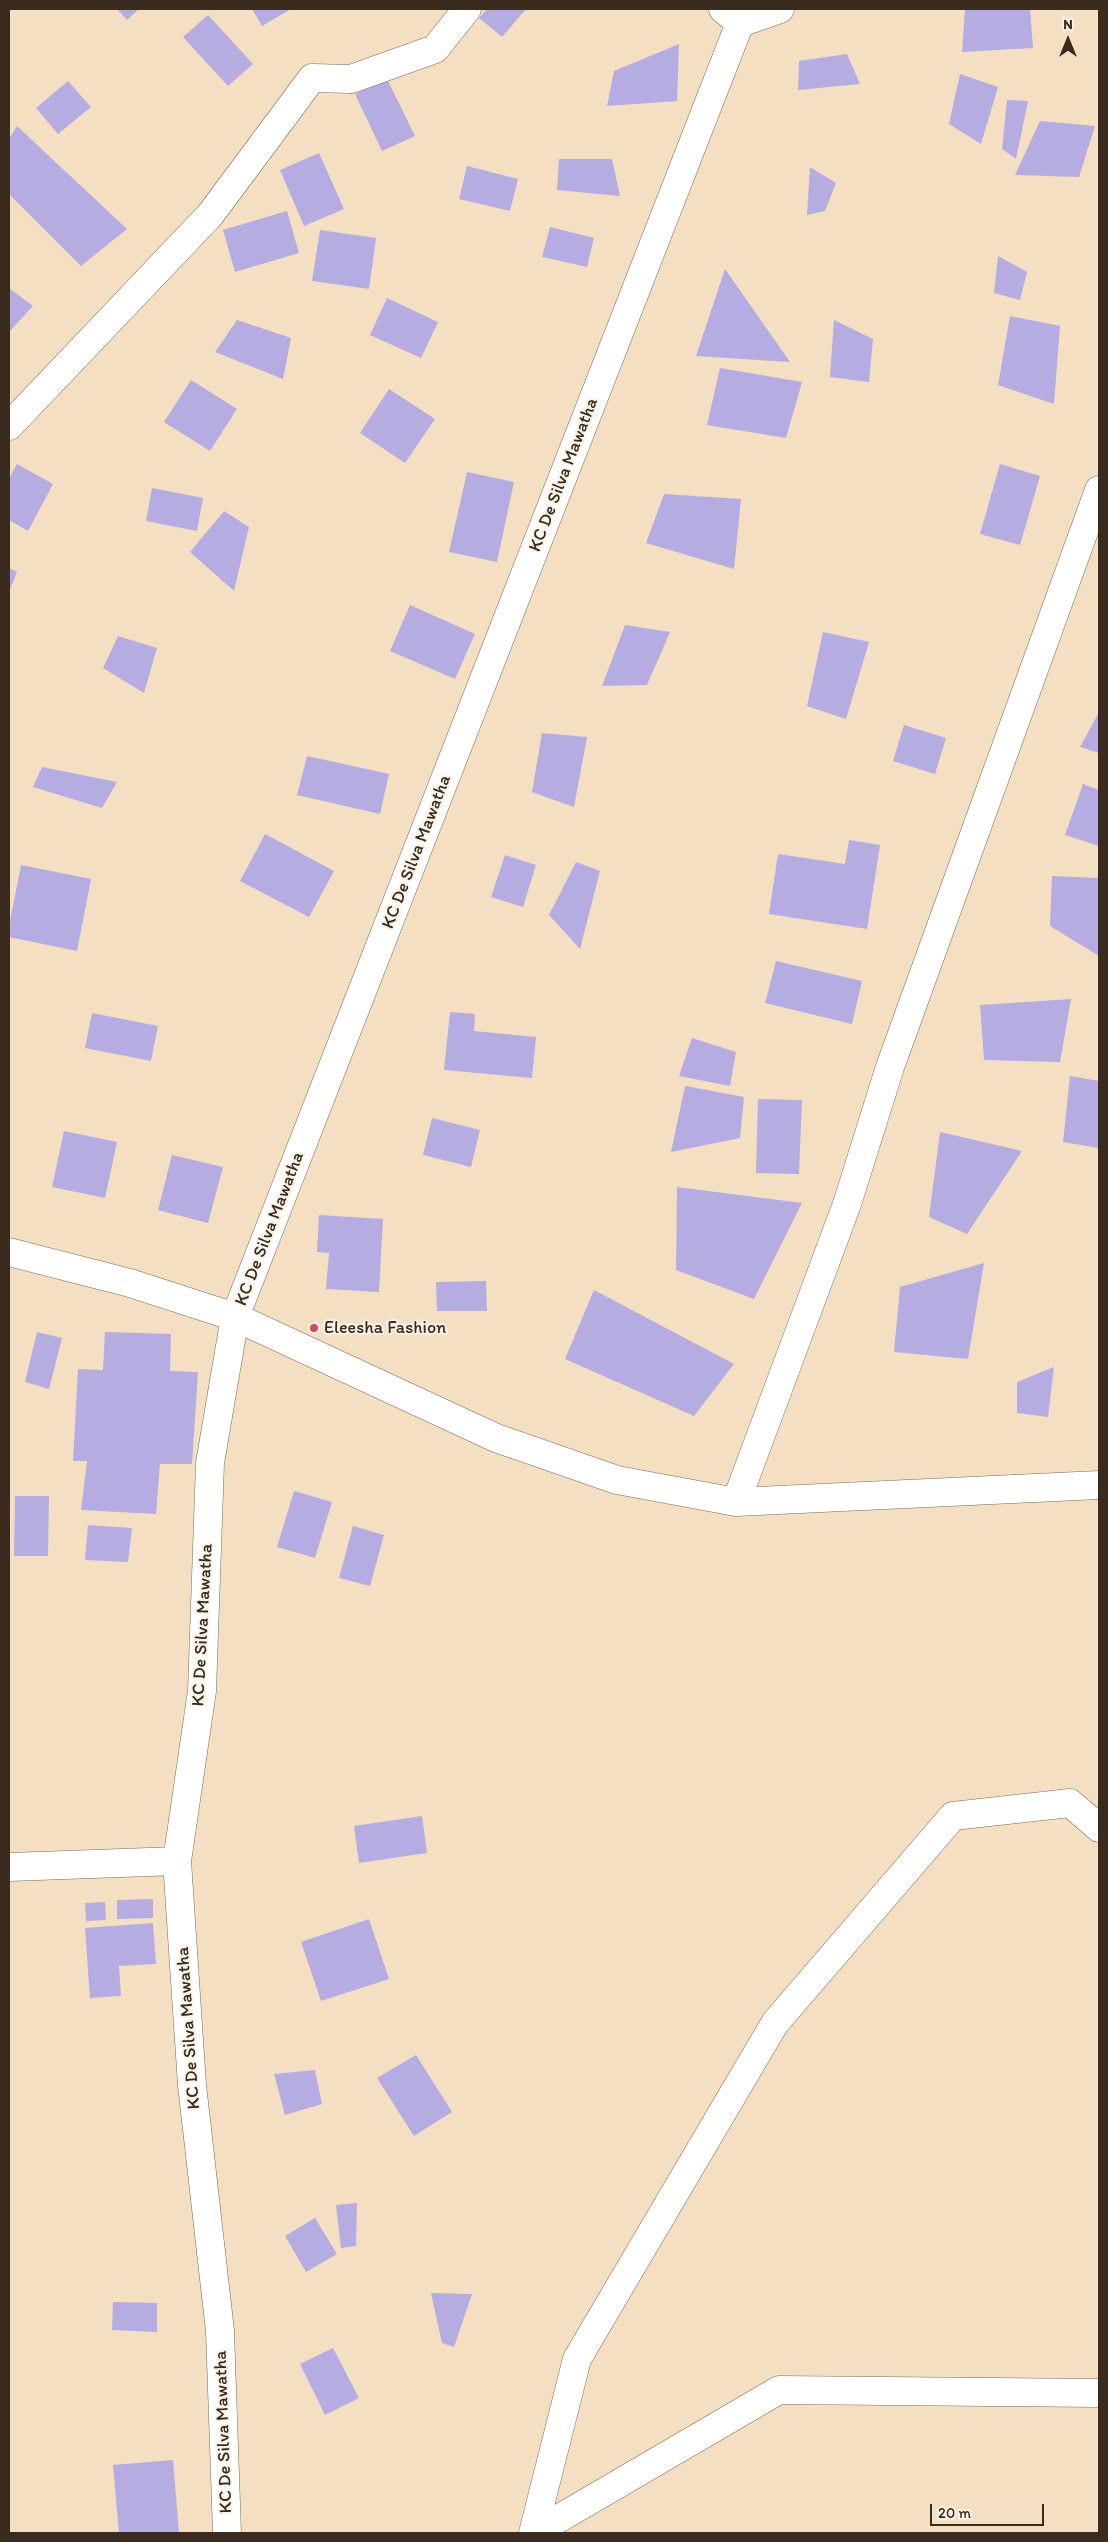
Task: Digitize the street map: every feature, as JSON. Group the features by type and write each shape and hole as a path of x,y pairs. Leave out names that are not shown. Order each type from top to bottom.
{"street":[{"path":"9,426 210,215 312,78 351,79 435,49 467,9"},
{"path":"731,16 780,9"},
{"name":"KC De Silva Mawatha","path":"227,2533 220,2331 192,2085 177,1861 202,1691 210,1463 235,1317 731,16"},
{"path":"736,1502 847,1204 890,1067 1099,490"},
{"path":"9,1252 130,1283 235,1317 496,1438 617,1480 736,1502 1099,1485"},
{"path":"534,2533 577,2360 775,2023 953,1816 1070,1803 1099,1828"},
{"path":"9,1867 177,1861"},
{"path":"534,2533 778,2390 1099,2393"}],"building":[{"path":"117,9 139,9 127,20"},
{"path":"252,9 291,9 262,26"},
{"path":"487,9 526,9 502,37 479,18"},
{"path":"965,9 1030,9 1033,48 962,52"},
{"path":"208,15 253,64 228,86 183,37"},
{"path":"679,44 677,101 607,106 614,71"},
{"path":"847,54 860,84 798,90 799,61"},
{"path":"960,74 998,87 981,144 949,124"},
{"path":"387,79 415,136 382,151 355,94"},
{"path":"68,81 91,107 58,134 36,108"},
{"path":"1007,100 1028,101 1016,159 1002,149"},
{"path":"1040,121 1095,126 1079,177 1015,175"},
{"path":"17,126 127,229 81,266 9,194 9,139"},
{"path":"319,153 344,209 304,226 280,170"},
{"path":"559,159 612,159 620,196 557,190"},
{"path":"467,166 518,179 510,211 459,199"},
{"path":"810,167 836,183 825,211 807,215"},
{"path":"287,211 299,253 235,272 223,230"},
{"path":"550,227 594,238 587,267 542,257"},
{"path":"320,230 376,238 369,289 312,281"},
{"path":"998,256 1027,272 1020,300 994,293"},
{"path":"725,269 790,362 696,356"},
{"path":"9,288 33,306 9,332"},
{"path":"387,298 438,322 421,358 370,335"},
{"path":"1010,316 1060,326 1054,404 998,385"},
{"path":"237,320 291,338 283,379 215,352"},
{"path":"834,320 873,339 869,382 830,377"},
{"path":"720,368 802,382 786,438 707,425"},
{"path":"191,380 237,409 210,451 164,422"},
{"path":"389,389 435,419 405,463 360,433"},
{"path":"17,464 53,484 28,531 9,520 9,479"},
{"path":"1000,464 1040,476 1020,545 980,534"},
{"path":"467,472 514,482 497,562 449,552"},
{"path":"152,488 203,498 197,531 146,521"},
{"path":"664,494 741,499 734,569 646,543"},
{"path":"224,511 249,527 234,591 190,552"},
{"path":"9,568 17,572 9,592"},
{"path":"410,605 475,634 455,679 390,651"},
{"path":"625,625 670,632 647,685 602,686"},
{"path":"823,632 869,642 846,719 807,706"},
{"path":"118,636 157,648 144,693 103,668"},
{"path":"1099,712 1099,753 1080,747"},
{"path":"904,725 946,738 935,774 893,761"},
{"path":"542,733 587,737 574,807 532,792"},
{"path":"307,756 389,774 380,814 297,795"},
{"path":"42,767 117,782 102,808 33,787"},
{"path":"1083,784 1099,790 1099,846 1065,835"},
{"path":"265,834 334,871 309,917 240,881"},
{"path":"849,840 880,845 867,929 769,914 778,854 845,864"},
{"path":"505,855 536,865 523,907 491,897"},
{"path":"576,862 600,871 580,949 549,915"},
{"path":"21,865 91,879 77,951 9,937 9,926"},
{"path":"1052,876 1099,878 1099,956 1050,926"},
{"path":"776,961 862,981 852,1024 765,1003"},
{"path":"1071,999 1060,1062 984,1060 980,1005"},
{"path":"450,1012 475,1014 474,1031 536,1037 532,1078 444,1070"},
{"path":"92,1013 158,1026 151,1061 85,1048"},
{"path":"692,1038 736,1052 730,1086 679,1076"},
{"path":"1070,1076 1099,1081 1099,1148 1063,1142"},
{"path":"685,1086 744,1097 740,1138 671,1152"},
{"path":"758,1099 802,1100 799,1174 756,1173"},
{"path":"432,1118 480,1130 471,1167 423,1155"},
{"path":"64,1131 117,1142 105,1198 52,1187"},
{"path":"940,1132 1022,1151 967,1234 929,1217"},
{"path":"172,1155 223,1167 208,1223 158,1210"},
{"path":"677,1187 802,1203 754,1299 676,1270"},
{"path":"319,1215 383,1219 379,1292 326,1289 329,1253 317,1252"},
{"path":"984,1263 968,1359 894,1352 900,1287"},
{"path":"486,1281 487,1311 437,1311 436,1282"},
{"path":"594,1290 734,1364 694,1416 565,1359"},
{"path":"37,1332 62,1338 49,1389 25,1382"},
{"path":"105,1332 171,1334 170,1371 198,1372 192,1464 160,1464 156,1514 81,1510 87,1461 73,1461 78,1369 103,1370"},
{"path":"1054,1367 1048,1417 1017,1413 1017,1382"},
{"path":"294,1491 332,1502 315,1558 277,1547"},
{"path":"15,1496 49,1496 48,1556 14,1556"},
{"path":"88,1525 132,1528 128,1562 85,1560"},
{"path":"353,1526 384,1535 370,1586 339,1578"},
{"path":"422,1816 427,1853 359,1863 354,1826"},
{"path":"153,1899 153,1918 117,1919 117,1900"},
{"path":"105,1902 106,1920 86,1921 85,1903"},
{"path":"369,1919 389,1979 321,2001 301,1942"},
{"path":"153,1923 156,1964 119,1966 121,1996 90,1998 85,1928"},
{"path":"416,2055 452,2112 414,2136 377,2078"},
{"path":"315,2070 322,2104 285,2115 274,2074"},
{"path":"357,2203 356,2246 341,2248 336,2205"},
{"path":"315,2218 337,2254 306,2272 285,2236"},
{"path":"431,2293 472,2294 454,2347 442,2343"},
{"path":"113,2302 157,2303 157,2332 112,2330"},
{"path":"333,2348 359,2398 325,2415 300,2364"},
{"path":"173,2460 179,2533 119,2533 113,2465"}],"place":[{"name":"Eleesha Fashion","path":"314,1328"}]}
